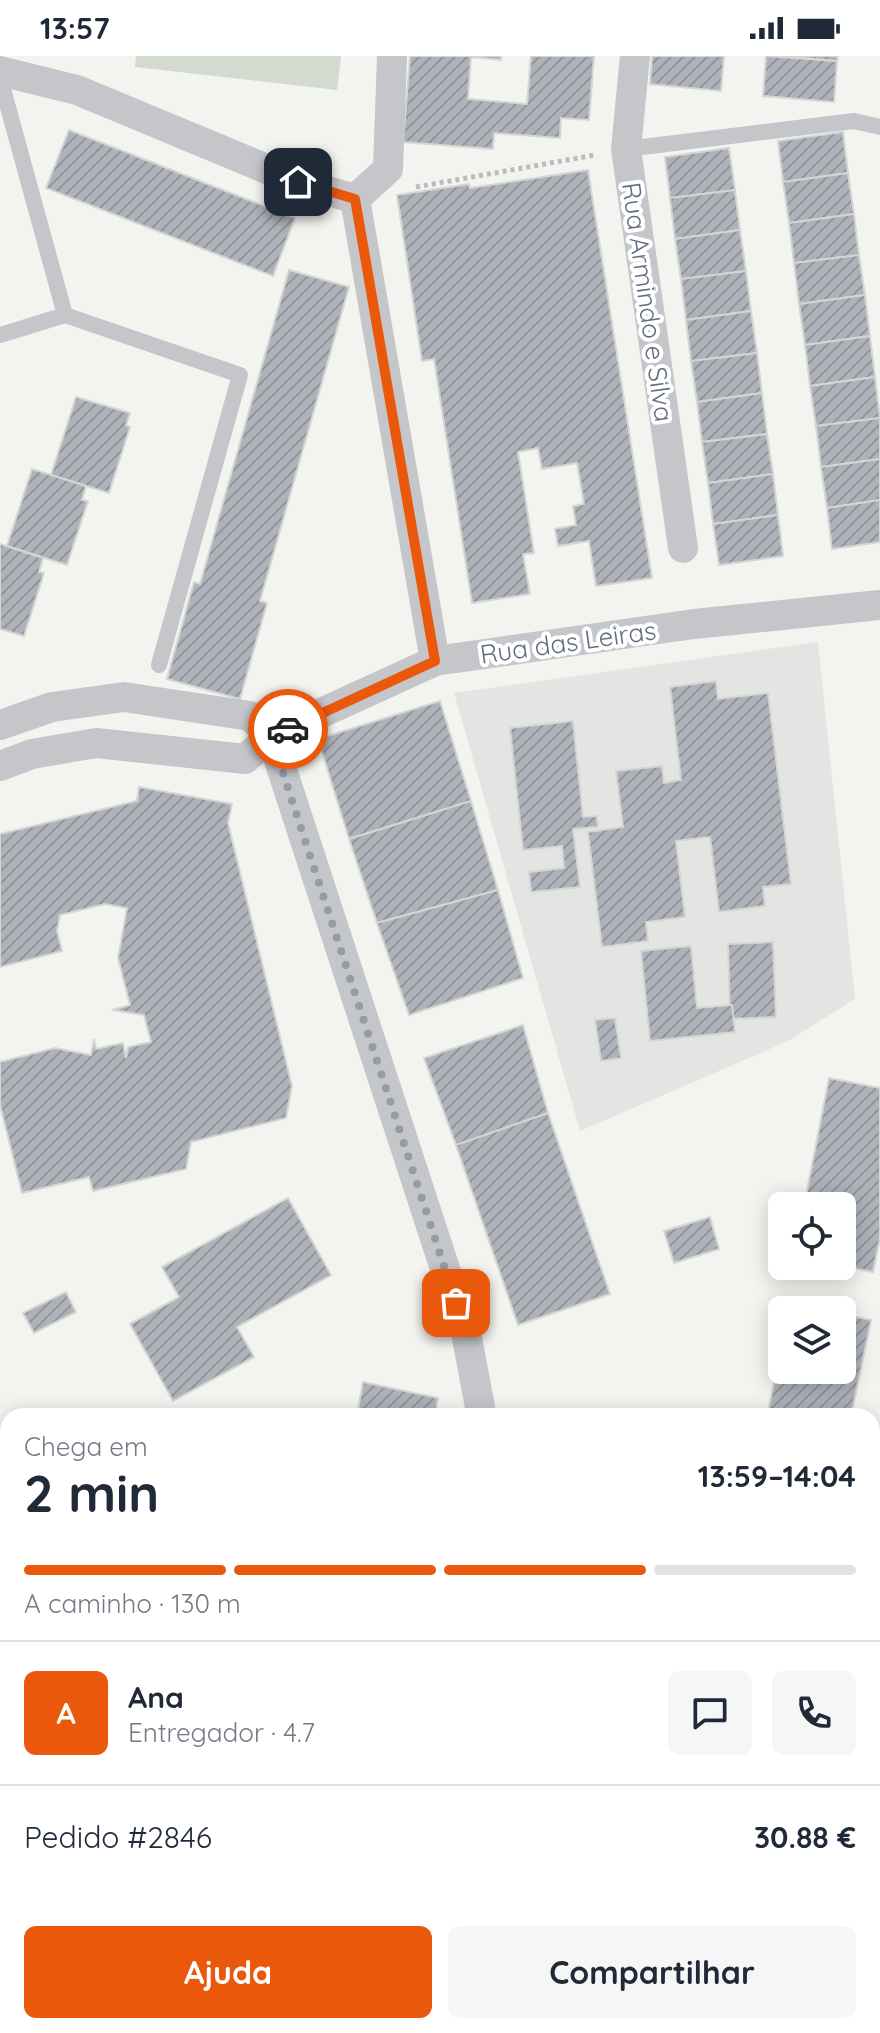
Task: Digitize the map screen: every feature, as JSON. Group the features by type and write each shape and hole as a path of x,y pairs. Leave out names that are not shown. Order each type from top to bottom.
{"street":[{"path":"355,199 388,169 392,56"},
{"name":"Rua Armindo e Silva","path":"635,56 626,149 683,548"},
{"path":"0,71 77,90 298,182 355,199"},
{"path":"355,199 435,661"},
{"name":"Rua das Leiras","path":"0,766 32,754 96,743 245,759 271,736 435,661 694,624 880,605"},
{"path":"0,725 52,707 124,697 250,716 271,736 466,1333 480,1408"},
{"path":"93,701 96,743"}],"lane":[{"path":"0,78 65,315"},
{"path":"626,149 854,121 880,127"},
{"path":"0,335 65,315 240,375 159,665"}],"path":[{"path":"388,169 405,188 626,149"}],"shaded area":[{"path":"818,642 855,999 788,1041 580,1131 454,693"}],"green space":[{"path":"136,56 341,56 337,90 135,67"}],"building":[{"path":"410,56 501,56 501,60 471,57 468,99 527,104 531,56 594,56 589,120 561,118 560,138 494,133 493,149 403,142"},
{"path":"652,56 724,56 721,91 650,84"},
{"path":"766,56 837,61 834,102 763,96"},
{"path":"781,56 838,56 837,61"},
{"path":"69,130 295,218 273,276 46,188"},
{"path":"843,132 848,173 783,182 778,141"},
{"path":"729,148 735,190 670,198 665,157"},
{"path":"588,170 652,578 596,586 589,541 558,546 555,529 576,525 573,506 584,504 577,463 542,469 538,448 518,452 534,553 523,554 530,594 472,603 434,359 422,361 397,195 469,184 470,188"},
{"path":"848,173 854,214 789,223 783,182"},
{"path":"735,190 740,230 675,239 670,198"},
{"path":"854,214 859,255 794,263 789,223"},
{"path":"740,230 746,271 681,279 675,239"},
{"path":"859,255 865,295 799,304 794,263"},
{"path":"289,270 349,287 260,601 267,603 240,699 167,679 194,582 200,584"},
{"path":"746,271 751,311 686,320 681,279"},
{"path":"865,295 870,336 805,345 799,304"},
{"path":"751,311 757,353 691,361 686,320"},
{"path":"870,336 875,377 810,386 805,345"},
{"path":"757,353 762,393 697,402 691,361"},
{"path":"875,377 880,418 816,426 810,386"},
{"path":"762,393 767,434 702,442 697,402"},
{"path":"76,397 130,413 126,425 130,427 109,493 51,475"},
{"path":"880,418 880,459 821,467 816,426"},
{"path":"767,434 773,474 708,483 702,442"},
{"path":"880,459 880,500 827,508 821,467"},
{"path":"32,469 86,486 82,500 88,501 67,565 7,546"},
{"path":"773,474 778,515 713,524 708,483"},
{"path":"880,500 880,542 832,549 827,508"},
{"path":"778,515 783,556 719,565 713,524"},
{"path":"0,544 43,558 39,572 44,573 24,636 0,629"},
{"path":"716,681 718,699 768,693 791,884 763,887 765,906 719,912 710,837 676,841 685,917 646,922 648,941 602,947 588,832 623,827 616,771 662,766 664,783 681,780 670,687"},
{"path":"440,701 471,801 349,839 318,739"},
{"path":"573,721 583,817 597,816 598,827 573,829 580,887 531,892 529,872 564,868 562,846 523,850 510,728"},
{"path":"139,787 232,804 228,823 292,1086 286,1118 191,1142 186,1169 93,1191 89,1177 22,1193 0,1105 0,1062 55,1048 91,1055 94,1039 96,1049 123,1043 126,1058 128,1047 151,1042 144,1015 112,1010 130,1005 118,958 127,908 105,904 60,915 57,931 62,951 0,967 0,834 137,801"},
{"path":"471,801 498,890 377,923 349,839"},
{"path":"498,890 523,978 409,1015 377,923"},
{"path":"773,942 776,1017 730,1019 728,944"},
{"path":"691,946 697,1008 732,1005 735,1032 650,1041 641,951"},
{"path":"615,1018 621,1058 601,1061 595,1020"},
{"path":"523,1025 548,1113 456,1145 424,1058"},
{"path":"829,1078 880,1088 880,1238 873,1272 856,1269 856,1192 807,1192"},
{"path":"548,1113 610,1294 518,1325 456,1145"},
{"path":"288,1198 331,1275 237,1327 254,1357 173,1401 130,1324 179,1297 162,1267"},
{"path":"710,1217 719,1249 674,1263 664,1231"},
{"path":"66,1292 76,1312 34,1333 23,1313"},
{"path":"856,1317 871,1320 853,1408 769,1408 774,1384 856,1384"},
{"path":"363,1382 438,1398 436,1408 358,1408"}],"way so far":[{"path":"288,729 271,736 456,1303"}],"route":[{"path":"288,729 435,661 355,199 298,182"}]}
